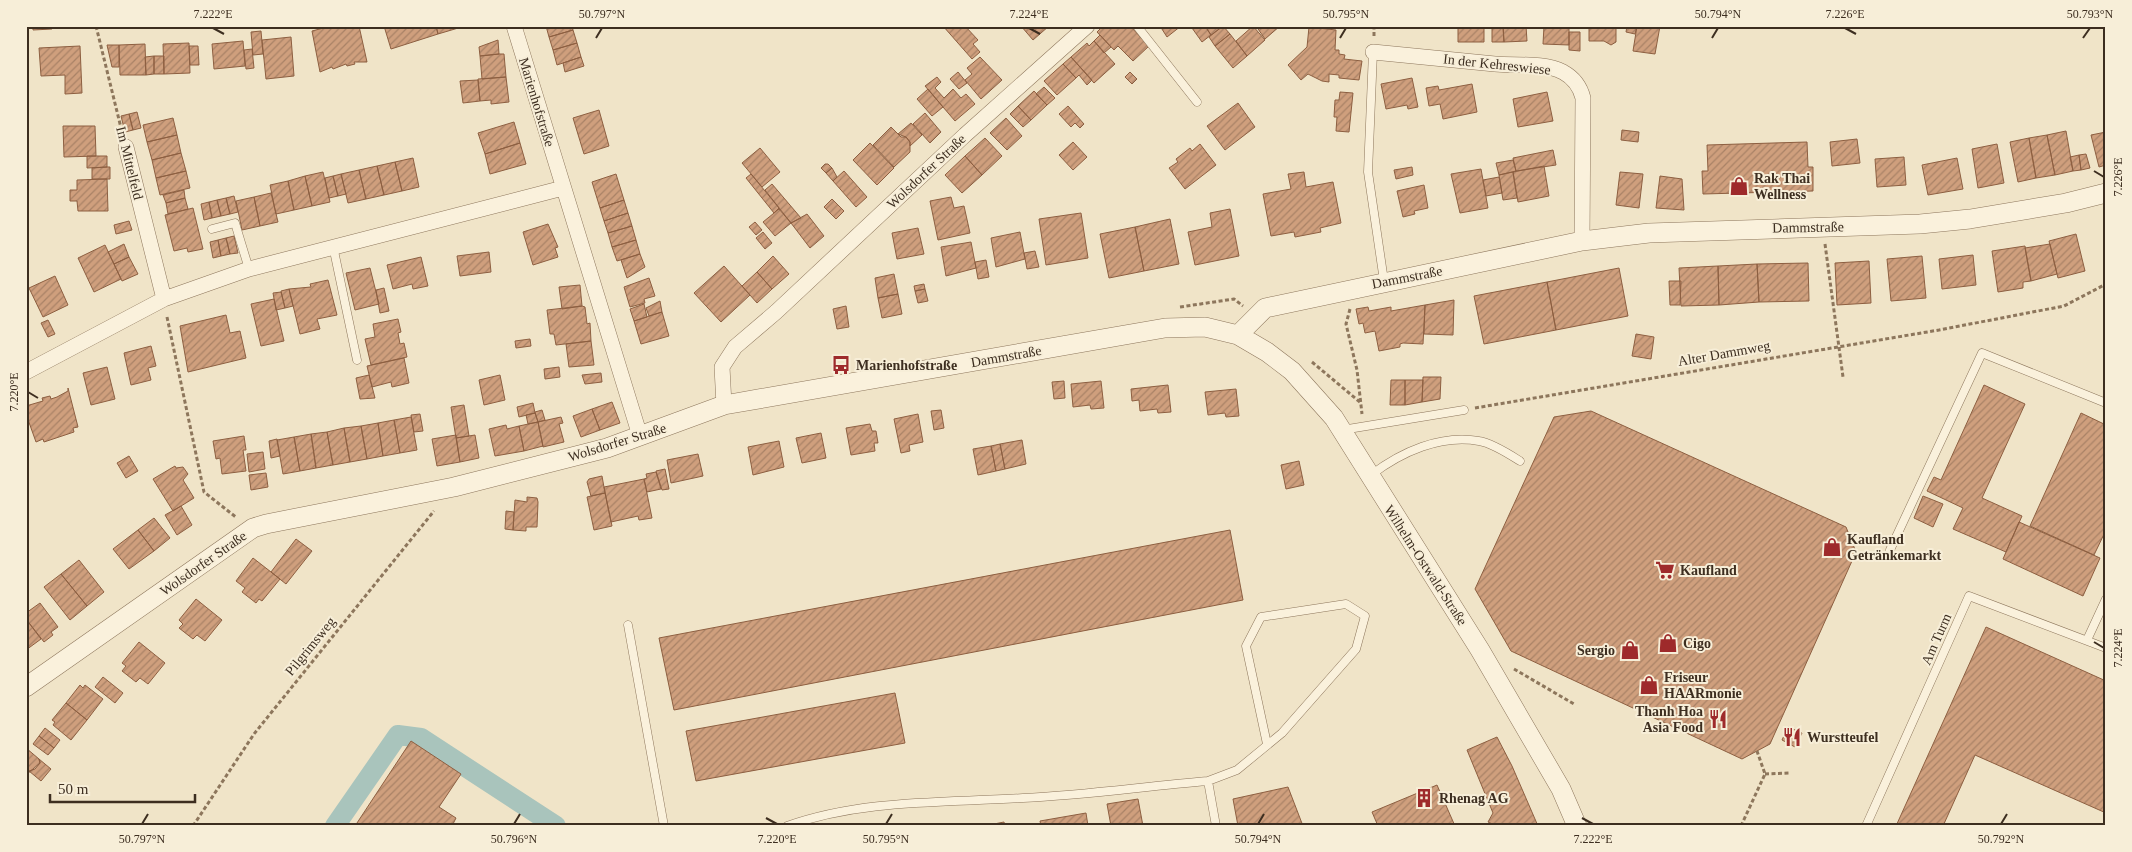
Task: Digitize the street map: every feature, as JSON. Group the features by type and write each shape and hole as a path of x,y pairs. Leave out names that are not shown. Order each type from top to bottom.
{"street":[{"name":"Marienhofstraße","path":"514,26 640,436"},
{"name":"Wolsdorfer Straße","path":"26,687 253,528 454,486 607,448 724,405 722,367 735,347 776,312 965,134 1087,26"},
{"name":"In der Kehreswiese","path":"1373,52 1497,64 1540,66 1562,71 1574,80 1580,87 1583,98 1582,241"},
{"name":"Im Mittelfeld","path":"126,147 164,299"},
{"path":"26,372 164,299 249,269 563,188"},
{"name":"Dammstraße","path":"724,405 1166,328 1205,327 1238,336 1265,308 1384,281 1582,241 1649,232 1930,223 1980,218 2106,194"},
{"name":"Wilhelm-Ostwald-Straße","path":"1238,336 1267,352 1292,371 1334,418 1369,477 1480,650 1561,789 1577,826"}],"lane":[{"path":"1137,26 1198,102"},
{"path":"1373,52 1368,172 1384,281"},
{"path":"212,229 235,223 249,269"},
{"path":"333,246 357,360"},
{"path":"1890,550 1982,353 2106,403"},
{"path":"1342,430 1464,410"},
{"path":"1369,477 1402,455 1440,441 1480,440 1520,461"},
{"name":"Am Turm","path":"1866,826 1969,596 2106,648"},
{"path":"2087,640 2106,599"},
{"path":"787,826 843,809 910,803 1025,798 1208,781 1237,770 1282,733 1356,649 1365,616 1346,604 1261,617 1246,646 1267,744"},
{"path":"628,625 664,826"},
{"path":"1208,781 1216,826"}],"path":[{"name":"Im Mittelfeld","path":"96,26 126,147"},
{"path":"1828,266 1843,377"},
{"name":"Alter Dammweg","path":"1464,410 2064,306 2106,284"},
{"path":"1356,287 1346,324 1357,370 1363,426"},
{"path":"164,299 204,492 253,528"},
{"name":"Pilgrimsweg","path":"193,826 254,734 435,510"},
{"path":"1516,675 1511,667 1574,704"},
{"path":"1741,826 1765,774 1756,751"},
{"path":"1765,774 1790,773"}],"building":[{"path":"33,26 52,26 52,29 33,30"},
{"path":"331,26 359,26 367,62 354,62 355,64 347,66 346,64 333,69 332,67 320,72 312,31"},
{"path":"384,26 436,26 438,34 391,49"},
{"path":"436,26 465,26 438,34"},
{"path":"546,26 572,26 573,30 549,37"},
{"path":"943,26 965,26 978,40 973,44 980,52 972,59"},
{"path":"1021,26 1049,26 1033,40"},
{"path":"1103,26 1130,26 1149,46 1133,61 1118,46 1114,50 1097,32"},
{"path":"1160,26 1181,26 1167,37"},
{"path":"1195,26 1205,26 1211,35 1202,42 1192,28"},
{"path":"1205,26 1223,26 1211,35"},
{"path":"1223,26 1230,34 1215,46 1209,37"},
{"path":"1253,26 1265,40 1247,56 1236,41"},
{"path":"1256,26 1280,26 1265,39"},
{"path":"1458,26 1484,26 1484,42 1458,42"},
{"path":"1492,26 1503,26 1504,42 1492,42"},
{"path":"1503,26 1526,26 1527,41 1504,42"},
{"path":"1544,26 1569,26 1569,45 1543,44"},
{"path":"1589,26 1616,26 1616,42 1611,45 1604,41 1589,41"},
{"path":"1627,26 1637,26 1635,34 1626,32"},
{"path":"1637,26 1660,26 1655,54 1633,51"},
{"path":"1309,27 1336,30 1335,50 1339,50 1339,54 1345,55 1344,59 1362,61 1359,80 1339,78 1339,75 1329,74 1329,82 1322,81 1308,74 1301,80 1288,65 1307,47"},
{"path":"573,30 577,43 553,50 549,37"},
{"path":"261,31 263,54 253,55 251,32"},
{"path":"1569,32 1580,32 1580,51 1569,50"},
{"path":"1230,34 1247,56 1233,68 1215,46"},
{"path":"1100,35 1111,47 1104,53 1094,41"},
{"path":"291,37 294,76 266,79 262,40"},
{"path":"498,40 499,54 480,56 479,47"},
{"path":"243,41 245,66 214,69 212,44"},
{"path":"1094,41 1115,64 1094,83 1071,57 1087,43 1089,46"},
{"path":"189,43 190,73 164,74 163,44"},
{"path":"577,43 581,57 557,65 553,50"},
{"path":"145,44 146,75 120,75 119,45"},
{"path":"107,45 119,45 119,67 112,67"},
{"path":"80,46 82,93 65,94 65,75 41,76 39,48"},
{"path":"189,46 198,46 199,65 190,65"},
{"path":"252,49 254,68 246,69 244,50"},
{"path":"504,54 506,77 482,79 480,56"},
{"path":"154,56 154,74 146,75 145,57"},
{"path":"154,56 164,56 164,74 154,74"},
{"path":"581,57 584,66 565,72 563,63"},
{"path":"980,57 1002,80 981,99 965,80 972,74 967,68"},
{"path":"1071,57 1092,80 1087,85 1079,75 1076,78 1063,64"},
{"path":"1063,64 1076,78 1057,95 1044,81"},
{"path":"958,72 967,83 959,89 950,79"},
{"path":"1130,72 1137,79 1132,84 1125,77"},
{"path":"506,77 509,102 491,104 491,100 480,101 478,79"},
{"path":"937,77 941,82 935,88 944,98 953,89 961,98 966,94 975,104 955,121 925,86"},
{"path":"1412,78 1418,107 1408,109 1407,105 1386,109 1381,84"},
{"path":"478,80 480,101 463,103 460,81"},
{"path":"1472,84 1477,112 1443,119 1440,104 1429,106 1426,88 1438,86 1439,90"},
{"path":"1044,87 1055,98 1047,105 1036,94"},
{"path":"928,89 943,107 932,116 917,99"},
{"path":"1034,91 1047,105 1031,120 1018,106"},
{"path":"1340,92 1353,93 1349,132 1336,131 1337,117 1334,117 1335,100 1339,100"},
{"path":"1547,92 1553,121 1518,127 1513,99"},
{"path":"1238,103 1255,127 1225,150 1207,126"},
{"path":"1018,106 1031,120 1023,127 1010,114"},
{"path":"1068,106 1084,124 1080,128 1075,123 1071,127 1059,114"},
{"path":"599,110 609,146 584,154 573,118"},
{"path":"137,112 141,128 133,130 129,114"},
{"path":"925,113 941,132 930,143 913,124"},
{"path":"129,114 133,130 125,132 121,116"},
{"path":"173,118 177,135 147,142 143,125"},
{"path":"1006,118 1022,136 1007,150 990,133"},
{"path":"514,122 520,143 485,154 478,133"},
{"path":"911,123 922,135 910,146 910,142 906,137 898,134"},
{"path":"63,126 95,126 96,156 64,157"},
{"path":"891,127 901,137 906,137 910,142 910,152 894,167 873,145"},
{"path":"1622,130 1639,132 1638,142 1621,140"},
{"path":"2066,131 2073,171 2055,175 2047,135"},
{"path":"2106,132 2106,165 2099,167 2091,135"},
{"path":"177,135 181,153 152,160 147,142"},
{"path":"2047,135 2055,175 2036,178 2029,138"},
{"path":"985,138 1002,156 982,175 965,156"},
{"path":"2029,138 2036,178 2018,182 2010,142"},
{"path":"1857,139 1860,163 1832,166 1830,142"},
{"path":"1073,142 1087,157 1073,170 1059,155"},
{"path":"1807,142 1808,167 1813,167 1813,191 1703,194 1702,171 1708,171 1707,145"},
{"path":"520,143 526,164 490,174 485,154"},
{"path":"870,143 894,168 877,185 853,160"},
{"path":"1200,144 1216,165 1185,189 1169,168 1178,162 1176,159 1190,148 1192,151"},
{"path":"1997,144 2004,183 1978,188 1972,149"},
{"path":"760,148 780,172 762,187 742,163"},
{"path":"1553,150 1556,165 1516,171 1513,158"},
{"path":"181,153 186,171 156,178 152,160"},
{"path":"2086,154 2090,168 2081,170 2079,155"},
{"path":"2079,155 2081,170 2073,171 2070,157"},
{"path":"87,156 107,156 107,167 87,168"},
{"path":"965,156 982,175 962,193 945,175"},
{"path":"1904,157 1906,185 1877,187 1875,159"},
{"path":"413,158 419,187 402,191 395,162"},
{"path":"1957,158 1963,189 1928,195 1922,165"},
{"path":"1513,160 1516,171 1499,175 1496,163"},
{"path":"395,162 402,191 384,195 377,166"},
{"path":"825,164 832,168 826,173 821,168"},
{"path":"377,166 384,195 366,199 359,170"},
{"path":"1544,166 1549,196 1518,202 1513,172"},
{"path":"110,167 110,179 92,179 92,168"},
{"path":"1412,167 1413,175 1396,179 1394,170"},
{"path":"832,168 837,177 833,181 826,173"},
{"path":"1481,169 1488,208 1460,213 1451,174"},
{"path":"359,170 366,199 348,203 341,174"},
{"path":"186,171 190,188 160,195 156,178"},
{"path":"844,171 867,197 856,207 833,181"},
{"path":"323,172 330,202 312,206 305,176"},
{"path":"1304,172 1306,187 1333,182 1341,223 1320,228 1321,232 1295,237 1294,232 1271,236 1263,194 1291,189 1288,174"},
{"path":"1513,172 1517,198 1503,200 1499,175"},
{"path":"1620,172 1643,174 1639,208 1616,205"},
{"path":"341,174 346,194 338,196 333,176"},
{"path":"616,174 624,200 600,208 592,182"},
{"path":"751,174 779,208 774,213 746,178"},
{"path":"305,176 312,206 294,210 288,181"},
{"path":"333,176 338,196 329,198 325,178"},
{"path":"1660,176 1682,179 1684,210 1656,208"},
{"path":"1499,177 1502,193 1486,196 1483,180"},
{"path":"107,179 108,211 78,211 77,201 70,201 70,190 77,190 77,180"},
{"path":"288,181 294,210 276,214 270,185"},
{"path":"772,184 801,218 791,223 765,190"},
{"path":"1424,185 1428,208 1414,211 1415,214 1403,217 1397,191"},
{"path":"184,190 185,198 166,203 163,195"},
{"path":"271,193 278,222 260,226 254,197"},
{"path":"234,196 238,212 230,214 226,198"},
{"path":"254,197 260,226 242,230 236,201"},
{"path":"951,197 954,208 964,206 970,233 938,240 930,201"},
{"path":"185,198 188,209 168,214 166,203"},
{"path":"226,198 230,214 221,216 217,200"},
{"path":"832,199 844,211 836,219 824,207"},
{"path":"217,200 221,216 212,218 209,202"},
{"path":"624,200 628,213 604,221 600,208"},
{"path":"209,202 212,218 204,220 201,204"},
{"path":"193,208 203,249 188,252 187,248 174,251 165,215"},
{"path":"779,209 791,223 775,236 763,222"},
{"path":"1230,209 1239,256 1195,265 1188,232 1212,227 1210,213"},
{"path":"628,213 632,226 608,233 604,221"},
{"path":"1081,213 1088,258 1046,265 1039,219"},
{"path":"807,214 824,236 810,248 791,223"},
{"path":"1170,219 1179,264 1144,271 1135,227"},
{"path":"129,221 132,230 116,234 114,225"},
{"path":"755,222 762,230 756,235 749,227"},
{"path":"548,224 558,247 555,248 558,257 533,265 523,232"},
{"path":"632,226 636,240 612,247 608,233"},
{"path":"1135,227 1144,271 1109,278 1100,234"},
{"path":"918,228 924,254 897,259 892,233"},
{"path":"763,232 772,243 765,249 756,238"},
{"path":"1020,232 1025,259 996,267 991,238"},
{"path":"2076,234 2085,271 2058,278 2049,241"},
{"path":"234,236 238,253 230,254 226,238"},
{"path":"226,238 230,254 221,256 218,240"},
{"path":"218,240 221,256 213,258 210,242"},
{"path":"636,240 640,254 617,261 612,247"},
{"path":"971,242 976,268 946,276 941,247"},
{"path":"124,244 129,257 114,264 108,252"},
{"path":"2050,244 2057,274 2031,281 2025,248"},
{"path":"105,245 121,279 94,292 78,258"},
{"path":"2025,246 2031,281 2023,282 2023,288 1998,292 1992,251"},
{"path":"1035,251 1039,267 1027,269 1024,253"},
{"path":"489,252 491,272 460,276 457,256"},
{"path":"640,254 645,267 627,278 621,260"},
{"path":"1973,255 1976,285 1942,289 1939,259"},
{"path":"773,256 789,274 772,289 757,272"},
{"path":"1922,256 1926,298 1891,301 1887,259"},
{"path":"129,257 138,274 122,281 114,264"},
{"path":"421,257 428,286 413,289 412,284 393,289 387,265"},
{"path":"986,260 989,277 978,279 975,262"},
{"path":"1869,261 1871,303 1837,305 1835,263"},
{"path":"1808,263 1809,301 1759,302 1757,264"},
{"path":"1757,264 1759,302 1719,305 1718,266"},
{"path":"724,266 750,295 721,322 694,293"},
{"path":"1718,266 1719,305 1681,306 1679,268"},
{"path":"370,268 379,304 355,310 346,273"},
{"path":"1619,268 1628,316 1556,330 1547,282"},
{"path":"757,272 772,289 757,303 742,286"},
{"path":"894,274 898,294 878,298 875,278"},
{"path":"55,276 68,305 43,317 29,288"},
{"path":"649,278 655,296 644,299 645,303 630,307 624,287"},
{"path":"328,280 337,315 317,319 320,329 300,334 289,289 311,287 310,284"},
{"path":"1669,281 1681,281 1680,305 1670,305"},
{"path":"1547,282 1556,330 1484,344 1474,296"},
{"path":"924,284 925,289 915,291 914,286"},
{"path":"580,285 582,306 562,309 559,287"},
{"path":"384,288 389,311 380,313 376,290"},
{"path":"289,289 293,306 285,308 281,291"},
{"path":"925,289 928,301 918,303 915,291"},
{"path":"281,292 285,308 276,310 273,293"},
{"path":"898,294 902,314 882,318 878,298"},
{"path":"274,299 284,341 261,346 251,304"},
{"path":"1454,300 1453,335 1424,334 1425,305"},
{"path":"660,301 662,312 649,316 646,308"},
{"path":"644,304 647,317 634,321 630,309"},
{"path":"1425,305 1423,344 1403,343 1400,344 1400,347 1379,351 1375,331 1365,333 1363,323 1359,324 1356,309 1368,307 1369,311 1391,307 1391,311"},
{"path":"846,306 849,327 837,329 833,309"},
{"path":"585,307 587,324 590,323 591,341 556,345 554,334 550,334 547,310"},
{"path":"662,312 669,336 641,344 634,321"},
{"path":"226,315 230,333 240,331 246,358 188,372 180,326"},
{"path":"398,319 401,332 398,333 400,344 404,343 407,357 371,365 365,339 375,337 373,324"},
{"path":"48,320 55,334 48,337 41,323"},
{"path":"1636,334 1654,337 1651,359 1632,356"},
{"path":"530,339 531,346 516,348 515,341"},
{"path":"591,341 594,365 569,367 566,344"},
{"path":"151,346 156,366 148,368 151,380 131,385 124,353"},
{"path":"404,358 409,383 392,387 391,382 372,387 367,366"},
{"path":"107,367 115,399 91,405 83,373"},
{"path":"559,367 560,377 545,379 544,369"},
{"path":"601,373 602,382 585,384 582,375"},
{"path":"369,375 375,398 360,399 356,378"},
{"path":"500,375 505,400 484,405 479,380"},
{"path":"1423,377 1441,377 1440,399 1422,402"},
{"path":"1391,380 1405,380 1405,405 1390,405"},
{"path":"1405,380 1423,380 1422,402 1405,405"},
{"path":"1064,381 1065,398 1054,399 1052,382"},
{"path":"1101,381 1104,408 1091,409 1090,405 1073,407 1071,384"},
{"path":"1168,385 1171,412 1158,413 1157,409 1140,411 1139,400 1132,401 1131,389"},
{"path":"1984,385 2025,404 1982,498 2022,516 2006,552 1953,529 1963,508 1927,491 1934,477 1941,480"},
{"path":"68,388 78,427 73,428 74,432 44,442 43,439 36,442 26,414 26,406 43,401 42,398 50,396 51,399 57,397 68,391"},
{"path":"1236,389 1239,416 1226,417 1225,413 1208,415 1205,392"},
{"path":"612,402 620,423 600,430 592,409"},
{"path":"533,403 535,413 519,417 517,407"},
{"path":"464,405 469,436 456,438 451,407"},
{"path":"592,409 600,430 581,437 573,416"},
{"path":"542,410 545,420 538,422 535,412"},
{"path":"941,410 944,428 934,430 931,411"},
{"name":"Kaufland","path":"1591,411 1846,527 1856,552 1770,744 1742,759 1511,651 1475,589 1554,417"},
{"path":"535,413 538,422 528,424 526,415"},
{"path":"2081,413 2106,425 2106,530 2094,555 2030,526"},
{"path":"420,414 423,431 414,432 411,415"},
{"path":"918,414 923,442 909,445 910,451 901,453 894,419"},
{"path":"411,417 417,450 400,453 394,420"},
{"path":"561,417 563,423 559,424 564,442 543,447 538,422"},
{"path":"394,420 400,453 383,456 378,423"},
{"path":"538,422 543,446 524,451 519,426"},
{"path":"378,423 383,456 367,459 361,426"},
{"path":"870,424 872,431 876,431 878,443 874,443 875,451 851,455 846,428"},
{"path":"506,425 507,429 519,426 524,451 495,456 489,429"},
{"path":"361,426 367,459 350,462 344,428"},
{"path":"344,428 350,462 333,465 327,432"},
{"path":"327,432 333,465 316,468 311,434"},
{"path":"821,433 826,458 802,463 796,438"},
{"path":"311,434 316,468 300,471 294,437"},
{"path":"456,435 460,462 437,466 432,439"},
{"path":"475,435 479,458 460,462 456,438"},
{"path":"244,436 246,450 243,450 246,471 222,474 220,458 216,459 213,441"},
{"path":"294,437 300,471 283,474 277,440"},
{"path":"277,439 280,456 271,458 269,441"},
{"path":"1022,440 1026,464 1005,469 1000,444"},
{"path":"779,441 784,467 753,475 748,447"},
{"path":"1000,444 1005,469 996,471 991,446"},
{"path":"991,446 996,471 978,475 973,449"},
{"path":"263,452 265,469 249,472 247,454"},
{"path":"698,454 703,476 671,483 667,460"},
{"path":"129,456 138,471 126,478 117,463"},
{"path":"1299,461 1304,485 1286,489 1281,465"},
{"path":"175,466 176,468 183,467 188,474 183,480 194,498 173,511 153,479"},
{"path":"665,469 669,489 662,490 656,471"},
{"path":"656,472 661,489 647,492 644,479 647,478 646,474"},
{"path":"266,473 268,487 251,490 249,475"},
{"path":"602,476 605,493 591,496 587,482 589,479"},
{"path":"644,479 652,518 639,520 638,516 611,522 604,487"},
{"path":"605,493 612,526 594,530 587,497"},
{"path":"1923,496 1943,504 1933,527 1914,518"},
{"path":"527,497 537,498 537,527 526,527 526,531 513,530 515,500 527,502"},
{"path":"181,506 192,525 177,535 165,515"},
{"path":"506,511 514,512 513,530 505,529"},
{"path":"154,518 170,538 154,551 138,530"},
{"path":"2019,522 2100,558 2083,596 2003,559"},
{"path":"138,530 154,551 129,569 113,549"},
{"path":"1230,530 1243,600 674,710 659,638"},
{"path":"296,539 312,551 286,584 271,572"},
{"path":"253,558 280,579 262,601 259,599 256,603 242,592 245,588 236,581"},
{"path":"79,560 104,592 87,606 61,574"},
{"path":"61,574 87,606 70,620 44,587"},
{"path":"196,599 222,620 205,641 197,635 193,639 179,628 183,624 179,620"},
{"path":"40,603 58,627 51,632 53,635 44,642 26,619 26,613"},
{"path":"26,619 41,639 26,650"},
{"path":"1986,627 2106,681 2106,813 1975,755 1943,826 1896,826"},
{"path":"139,642 165,663 148,684 140,678 136,682 122,671 126,666 122,663"},
{"path":"103,677 123,693 115,703 95,687"},
{"path":"80,685 83,688 85,685 103,699 87,720 66,703"},
{"path":"895,693 905,743 696,781 686,731"},
{"path":"66,703 87,720 71,740 53,725 55,722 52,720"},
{"name":"Wurstteufel","path":"1788,727 1802,733 1795,747 1782,740"},
{"path":"45,728 60,740 54,748 39,736"},
{"path":"39,736 54,748 48,755 33,744"},
{"path":"1497,737 1538,826 1497,826 1488,822 1493,813 1467,750"},
{"path":"411,741 461,774 439,807 456,818 452,826 355,826"},
{"path":"26,748 39,759 40,763 26,775"},
{"path":"39,759 51,769 41,781 29,771 35,769 40,763"},
{"name":"Rhenag AG","path":"1437,785 1455,826 1378,826 1372,812"},
{"path":"1288,787 1303,826 1238,826 1233,799"},
{"path":"1138,799 1143,826 1111,826 1107,804"},
{"path":"1086,813 1088,826 1041,826 1040,821"},
{"path":"1004,822 1005,826 984,826"}],"waterway":[{"path":"335,826 398,735 421,738 556,826"}],"place":[{"name":"Rak Thai Wellness","path":"1739,186"},
{"name":"Marienhofstraße","path":"841,365"},
{"name":"Kaufland Getränkemarkt","path":"1832,547"},
{"name":"Kaufland","path":"1665,570"},
{"name":"Cigo","path":"1668,643"},
{"name":"Sergio","path":"1630,650"},
{"name":"Friseur HAARmonie","path":"1649,685"},
{"name":"Thanh Hoa Asia Food","path":"1718,719"},
{"name":"Wurstteufel","path":"1792,737"},
{"name":"Rhenag AG","path":"1424,798"}]}
